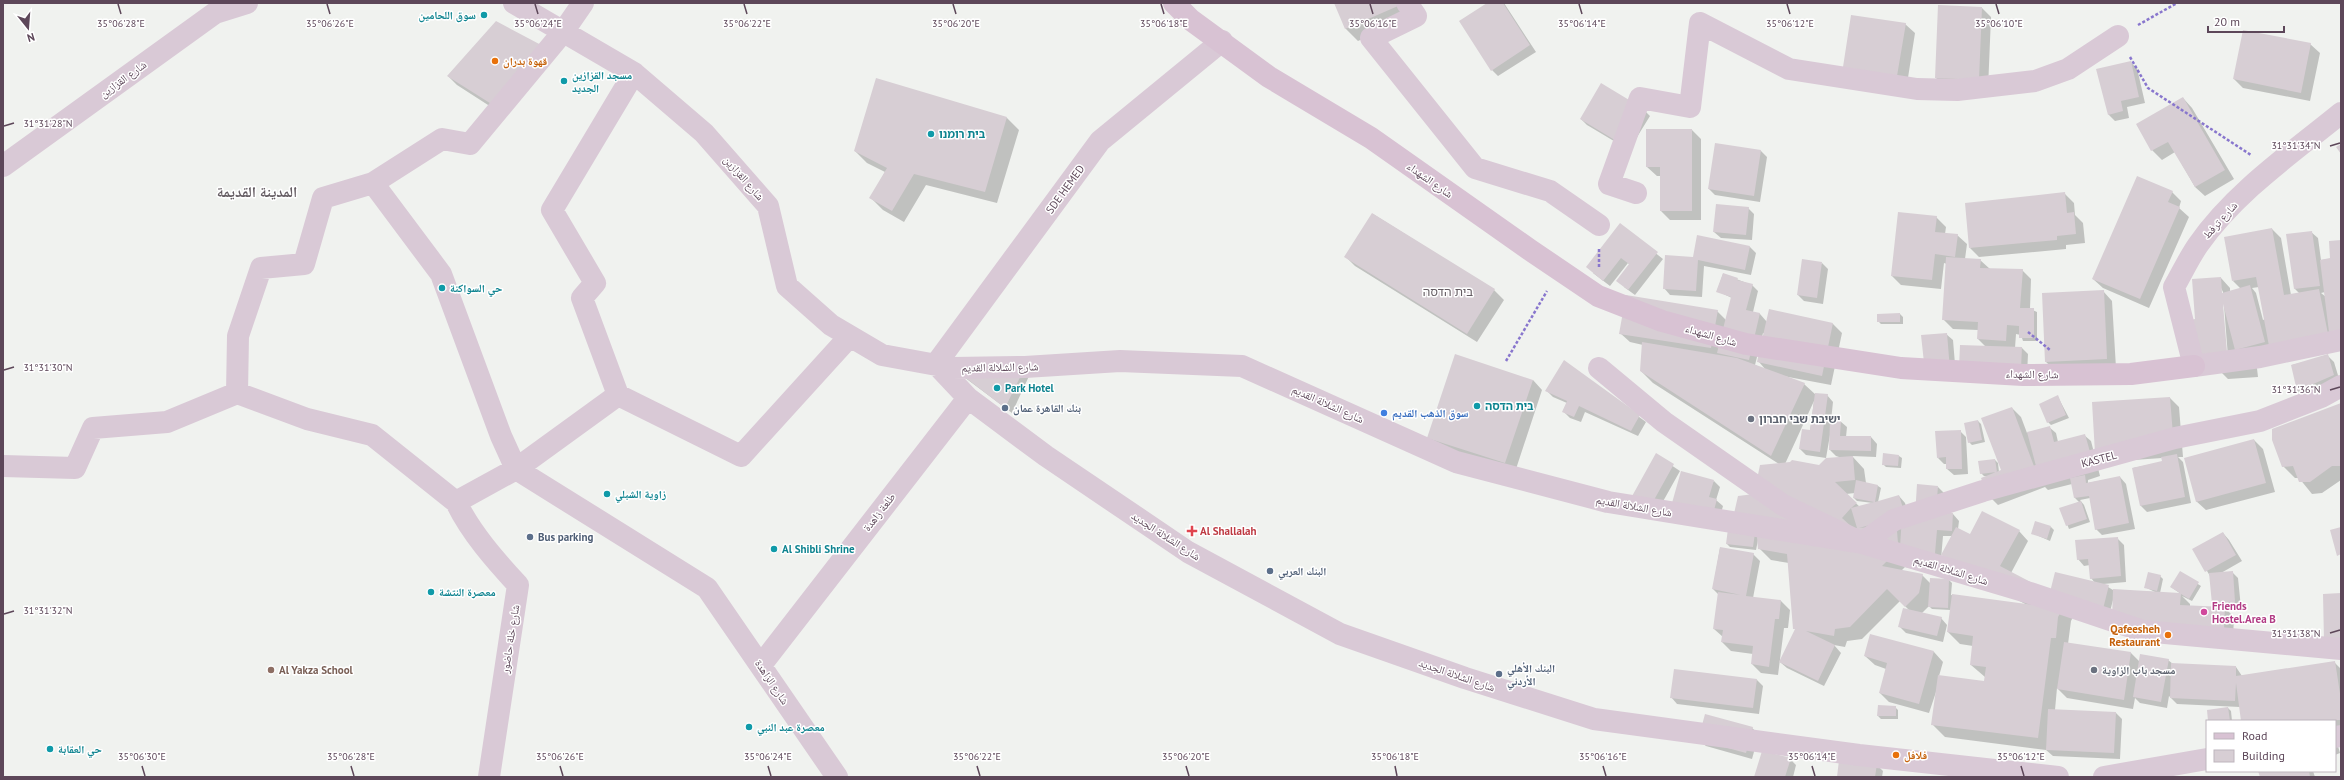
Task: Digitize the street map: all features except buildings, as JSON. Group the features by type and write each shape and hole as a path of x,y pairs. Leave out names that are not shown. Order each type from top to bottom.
{"street":[{"name":"شارع القزازين","path":"3,166 215,13 247,3"},
{"name":"شارع القزازين","path":"514,3 634,73 704,133 768,206 787,286 831,325 882,355 936,364"},
{"path":"3,466 75,468 93,428 167,422 237,394 238,336 261,268 304,264 323,198 373,183 442,139 470,144 563,32 583,3"},
{"name":"شارع الشهداء","path":"1174,3 1191,20 1222,41 1269,77 1371,138 1560,270 1605,298 1662,321 1746,344 1901,368 2023,375 2131,374 2260,357 2341,340"},
{"path":"1407,3 1416,16 1371,38 1475,168 1550,192 1599,225"},
{"path":"1636,194 1609,184 1640,98 1690,107 1700,23 1789,68 1917,90 1957,90 2035,81 2068,69 2118,36"},
{"name":"SDE HEMED","path":"936,364 1100,141 1222,41"},
{"path":"634,73 552,210 595,283 582,298 618,396 741,456 850,336"},
{"name":"شارع ترفط","path":"2194,366 2174,287 2198,245 2225,212 2272,169 2341,113"},
{"path":"373,183 441,274 501,436 516,469"},
{"name":"شارع الشلالة القديم","path":"936,364 953,368 1024,367 1120,361 1242,366 1456,462 1608,502 1862,543 2030,593 2143,631 2341,649"},
{"name":"شارع الشلالة الجديد","path":"936,364 968,398 1046,456 1188,552 1340,634 1465,678 1594,719 1859,755 2058,777"},
{"path":"1598,368 1664,422 1783,505 1862,543"},
{"name":"KASTEL","path":"1862,543 1894,520 1983,491 2175,438 2260,421 2321,397 2341,386"},
{"name":"شارع خلة حاضور","path":"237,394 307,419 372,435 460,510 496,561 518,585 489,777"},
{"path":"460,510 618,396"},
{"name":"طلعة زاهدة","path":"761,665 968,398"},
{"name":"شارع الزاهدة","path":"516,469 708,588 837,777"},
{"path":"2104,777 2206,759"}],"path":[{"path":"2177,3 2118,36 2148,88 2272,169"},
{"path":"1506,361 1560,270"}],"place":[{"name":"سوق اللحامين","path":"484,15"},
{"name":"قهوة بدران","path":"495,61"},
{"name":"مسجد القزازين الجديد","path":"564,81"},
{"name":"בית רומנו","path":"931,134"},
{"name":"حي السواكنة","path":"442,288"},
{"name":"Park Hotel","path":"997,388"},
{"name":"בית הדסה","path":"1477,406"},
{"name":"بنك القاهرة عمان","path":"1005,408"},
{"name":"سوق الذهب القديم","path":"1384,413"},
{"name":"ישיבת שבי חברון","path":"1751,419"},
{"name":"زاوية الشبلي","path":"607,494"},
{"name":"Al Shallalah","path":"1192,531"},
{"name":"Bus parking","path":"530,537"},
{"name":"Al Shibli Shrine","path":"774,549"},
{"name":"البنك العربي","path":"1270,571"},
{"name":"معصرة النتشة","path":"431,592"},
{"name":"Friends Hostel.Area B","path":"2204,612"},
{"name":"Qafeesheh Restaurant","path":"2168,635"},
{"name":"Al Yakza School","path":"271,670"},
{"name":"مسجد باب الزاوية","path":"2094,670"},
{"name":"البنك الأهلي الأردني","path":"1499,674"},
{"name":"معصرة عبد النبي","path":"749,727"},
{"name":"حي العقابة","path":"50,749"},
{"name":"فلافل","path":"1896,755"}],"district":[{"name":"المدينة القديمة","path":"257,192"},
{"name":"בית הדסה","path":"1448,292"}]}
